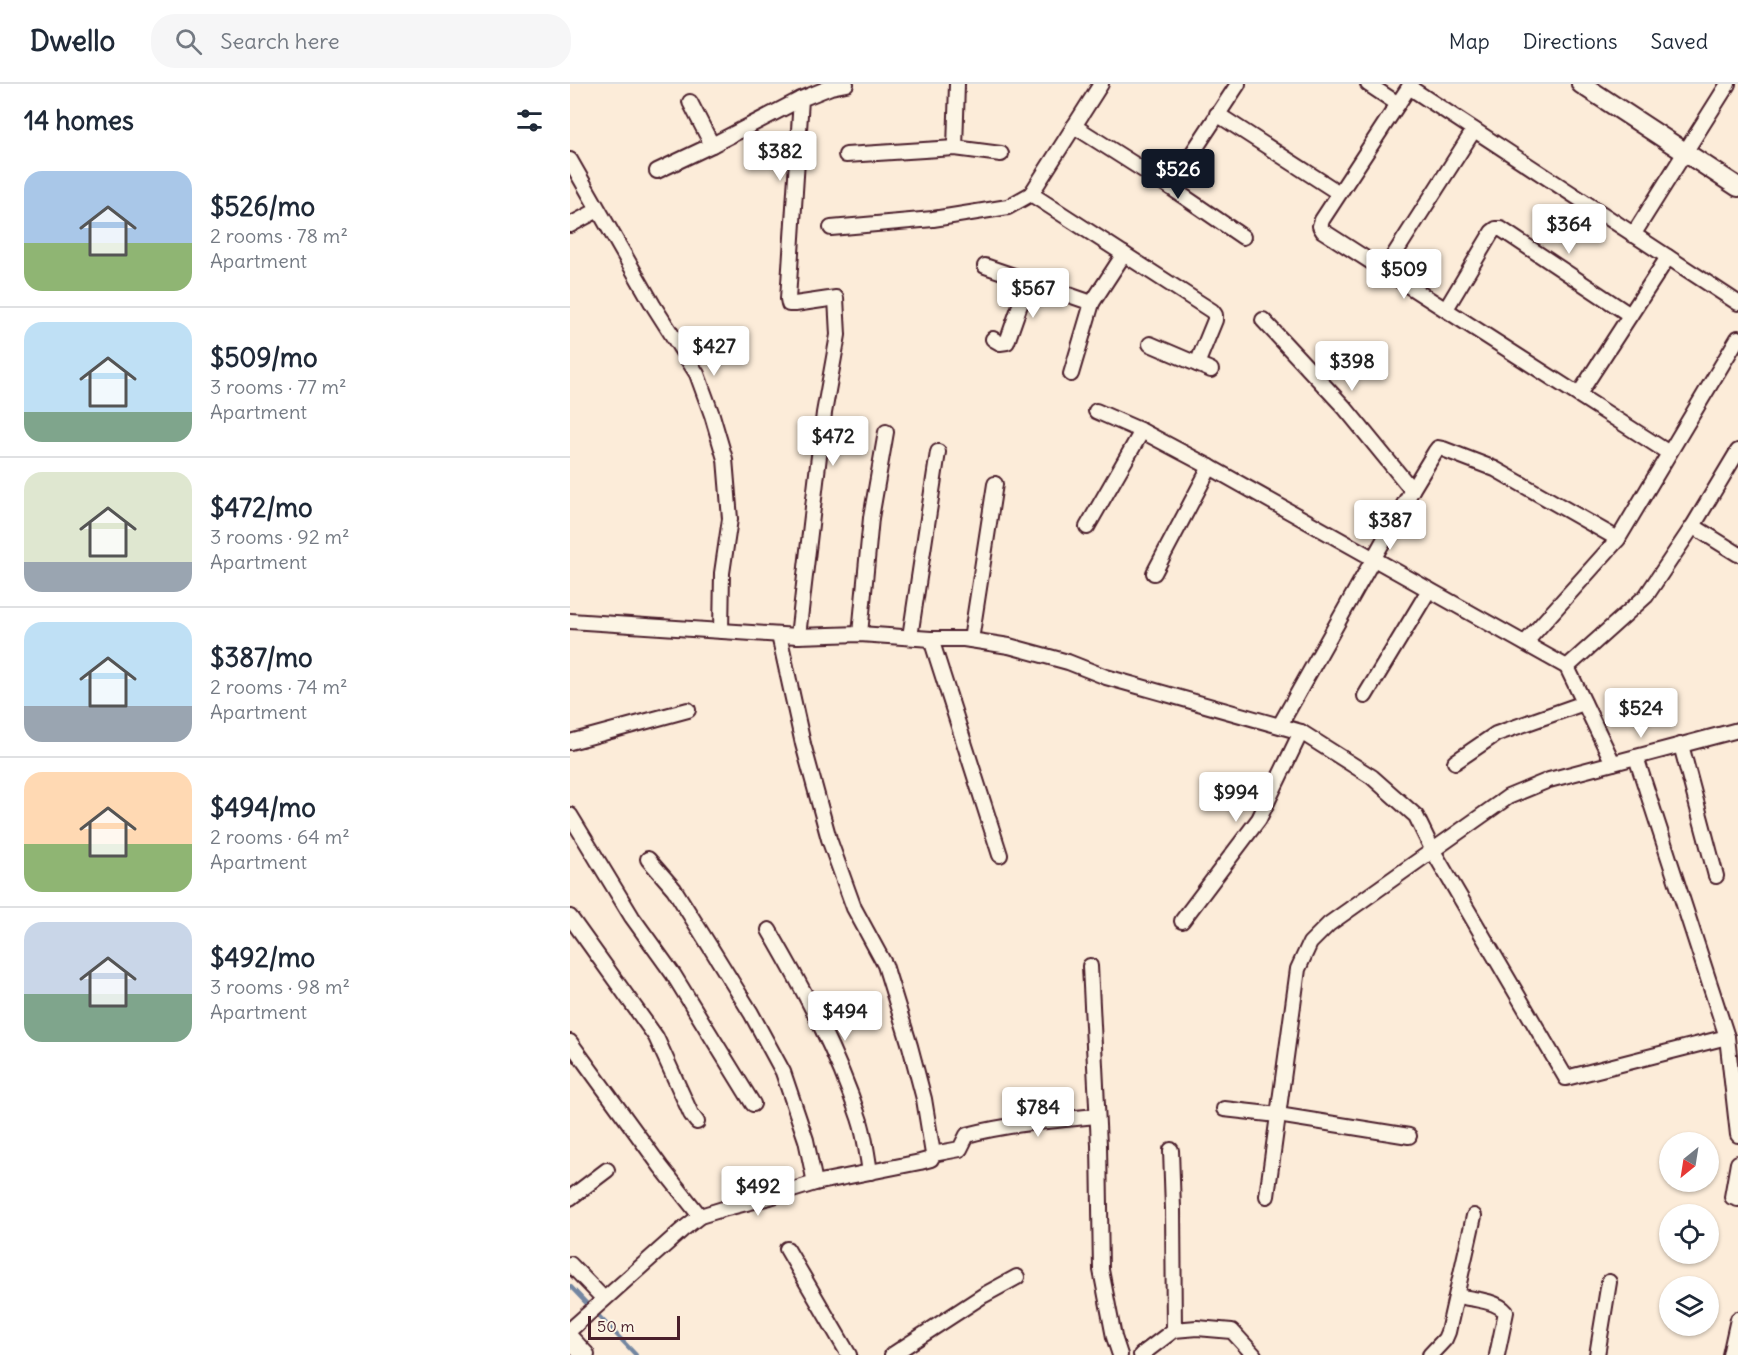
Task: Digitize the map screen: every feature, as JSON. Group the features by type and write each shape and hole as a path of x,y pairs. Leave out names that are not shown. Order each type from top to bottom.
{"street":[{"path":"657,171 801,99 831,87 846,84"},
{"path":"955,148 957,84"},
{"path":"1170,187 1238,84"},
{"path":"1368,84 1398,104"},
{"path":"1581,84 1738,187"},
{"path":"1633,235 1728,84"},
{"path":"831,228 933,219 1008,207 1031,194 1098,85"},
{"path":"1669,453 1323,231 1320,226 1339,193 1410,86 1738,303"},
{"path":"798,636 824,413 838,335 836,298 795,304 789,304 788,299 801,99"},
{"path":"690,102 712,145"},
{"path":"1217,114 1339,193"},
{"path":"1074,126 1170,187 1242,237"},
{"path":"1384,269 1474,130"},
{"path":"846,155 955,148 1001,154"},
{"path":"570,160 653,305 697,374 712,415 725,459 729,519 722,573 721,632"},
{"path":"1031,194 1212,311 1215,320 1197,364"},
{"path":"570,225 598,210"},
{"path":"1446,309 1492,232 1501,229 1630,315"},
{"path":"1071,374 1092,303 1124,254"},
{"path":"1579,394 1668,257"},
{"path":"984,266 1092,303"},
{"path":"993,339 1007,342 1028,282"},
{"path":"1263,320 1345,408 1412,490"},
{"path":"1525,643 1618,539 1738,338"},
{"path":"1150,344 1211,370"},
{"path":"1096,411 1142,431 1210,467 1567,667 1613,763"},
{"path":"1087,527 1142,431"},
{"path":"860,634 871,519 886,432"},
{"path":"1280,725 1438,448 1495,469 1618,539"},
{"path":"1567,667 1646,596 1693,526 1738,451"},
{"path":"910,637 938,452"},
{"path":"1154,573 1210,467"},
{"path":"971,640 995,484"},
{"path":"1693,526 1738,554"},
{"path":"1365,696 1429,590"},
{"path":"570,621 798,636 860,634 971,640 1009,646 1068,662 1106,676 1301,732 1372,777 1416,816 1433,850 1566,1078 1727,1037"},
{"path":"570,1330 700,1216 816,1183 920,1162 931,1159 933,1154 924,1099 885,965 854,908 829,839 803,744 779,635"},
{"path":"931,639 1000,855"},
{"path":"1455,762 1496,734 1584,703"},
{"path":"570,742 688,710"},
{"path":"1267,1196 1298,969 1310,943 1329,924 1508,797 1549,780 1738,730"},
{"path":"1182,921 1259,819 1301,732"},
{"path":"1681,745 1716,876"},
{"path":"1636,757 1727,1037 1738,1135"},
{"path":"570,815 632,917 673,974 753,1104"},
{"path":"648,859 674,889 751,1013 783,1072 806,1140 816,1183"},
{"path":"570,917 656,1037 691,1114 697,1122"},
{"path":"769,930 801,986 839,1065 860,1120 870,1172"},
{"path":"1090,966 1101,1270 1114,1337 1120,1355"},
{"path":"570,1042 661,1167 700,1216"},
{"path":"1224,1109 1278,1115 1409,1136"},
{"path":"933,1154 960,1149 965,1137 969,1135 1044,1121 1097,1116"},
{"path":"1171,1150 1174,1330"},
{"path":"1738,1163 1732,1197 1738,1199"},
{"path":"572,1191 607,1170"},
{"path":"1430,1355 1445,1339 1457,1296 1474,1216"},
{"path":"787,1249 849,1355"},
{"path":"570,1264 601,1302"},
{"path":"892,1355 984,1295 1017,1277"},
{"path":"1598,1355 1608,1282"},
{"path":"1457,1296 1502,1307 1506,1312 1497,1355"},
{"path":"1730,1355 1738,1319"},
{"path":"1141,1355 1174,1330 1197,1328 1232,1331 1254,1355"},
{"path":"570,1339 585,1355"}],"waterway":[{"path":"570,1286 590,1307"},
{"path":"595,1312 636,1355"}]}
